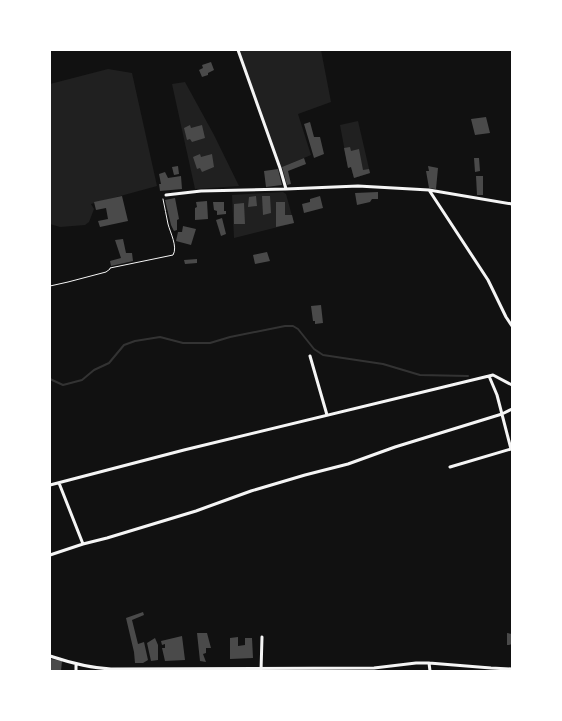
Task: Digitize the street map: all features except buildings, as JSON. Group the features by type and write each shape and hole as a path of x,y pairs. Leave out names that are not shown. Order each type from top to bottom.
{"street":[{"path":"238,50 286,189"},
{"path":"166,195 201,191 358,186 429,190 512,204"},
{"path":"429,190 488,280 512,326"},
{"path":"310,356 327,415"},
{"path":"50,485 184,450 493,375 512,385"},
{"path":"450,467 511,449 497,395 489,376"},
{"path":"50,555 196,511 251,491 348,464 395,447 502,414 512,409"},
{"path":"58,483 83,544"},
{"path":"261,670 262,637"},
{"path":"50,656 76,664 111,670 336,670 374,669 416,663 510,669"},
{"path":"429,663 430,671"},
{"path":"76,664 76,671"},
{"path":"406,665 406,671"}],"path":[{"path":"50,286 106,272 110,268 173,254 175,252 174,240 168,224 163,199 166,195"}],"shaded area":[{"path":"238,50 321,50 331,102 298,114 311,155 280,168"},
{"path":"108,69 132,73 157,186 91,204 94,209 89,222 85,225 60,227 50,224 50,84"},
{"path":"185,82 214,135 239,186 195,189 172,84"},
{"path":"358,121 370,173 354,178 351,167 348,168 340,125"},
{"path":"283,192 286,194 294,223 234,238 232,195"}],"waterway":[{"path":"50,379 63,385 82,380 94,370 109,363 124,345 135,341 160,337 183,343 210,343 230,337 285,326 293,326 298,329 314,349 323,355 383,364 420,375 468,376"}]}
